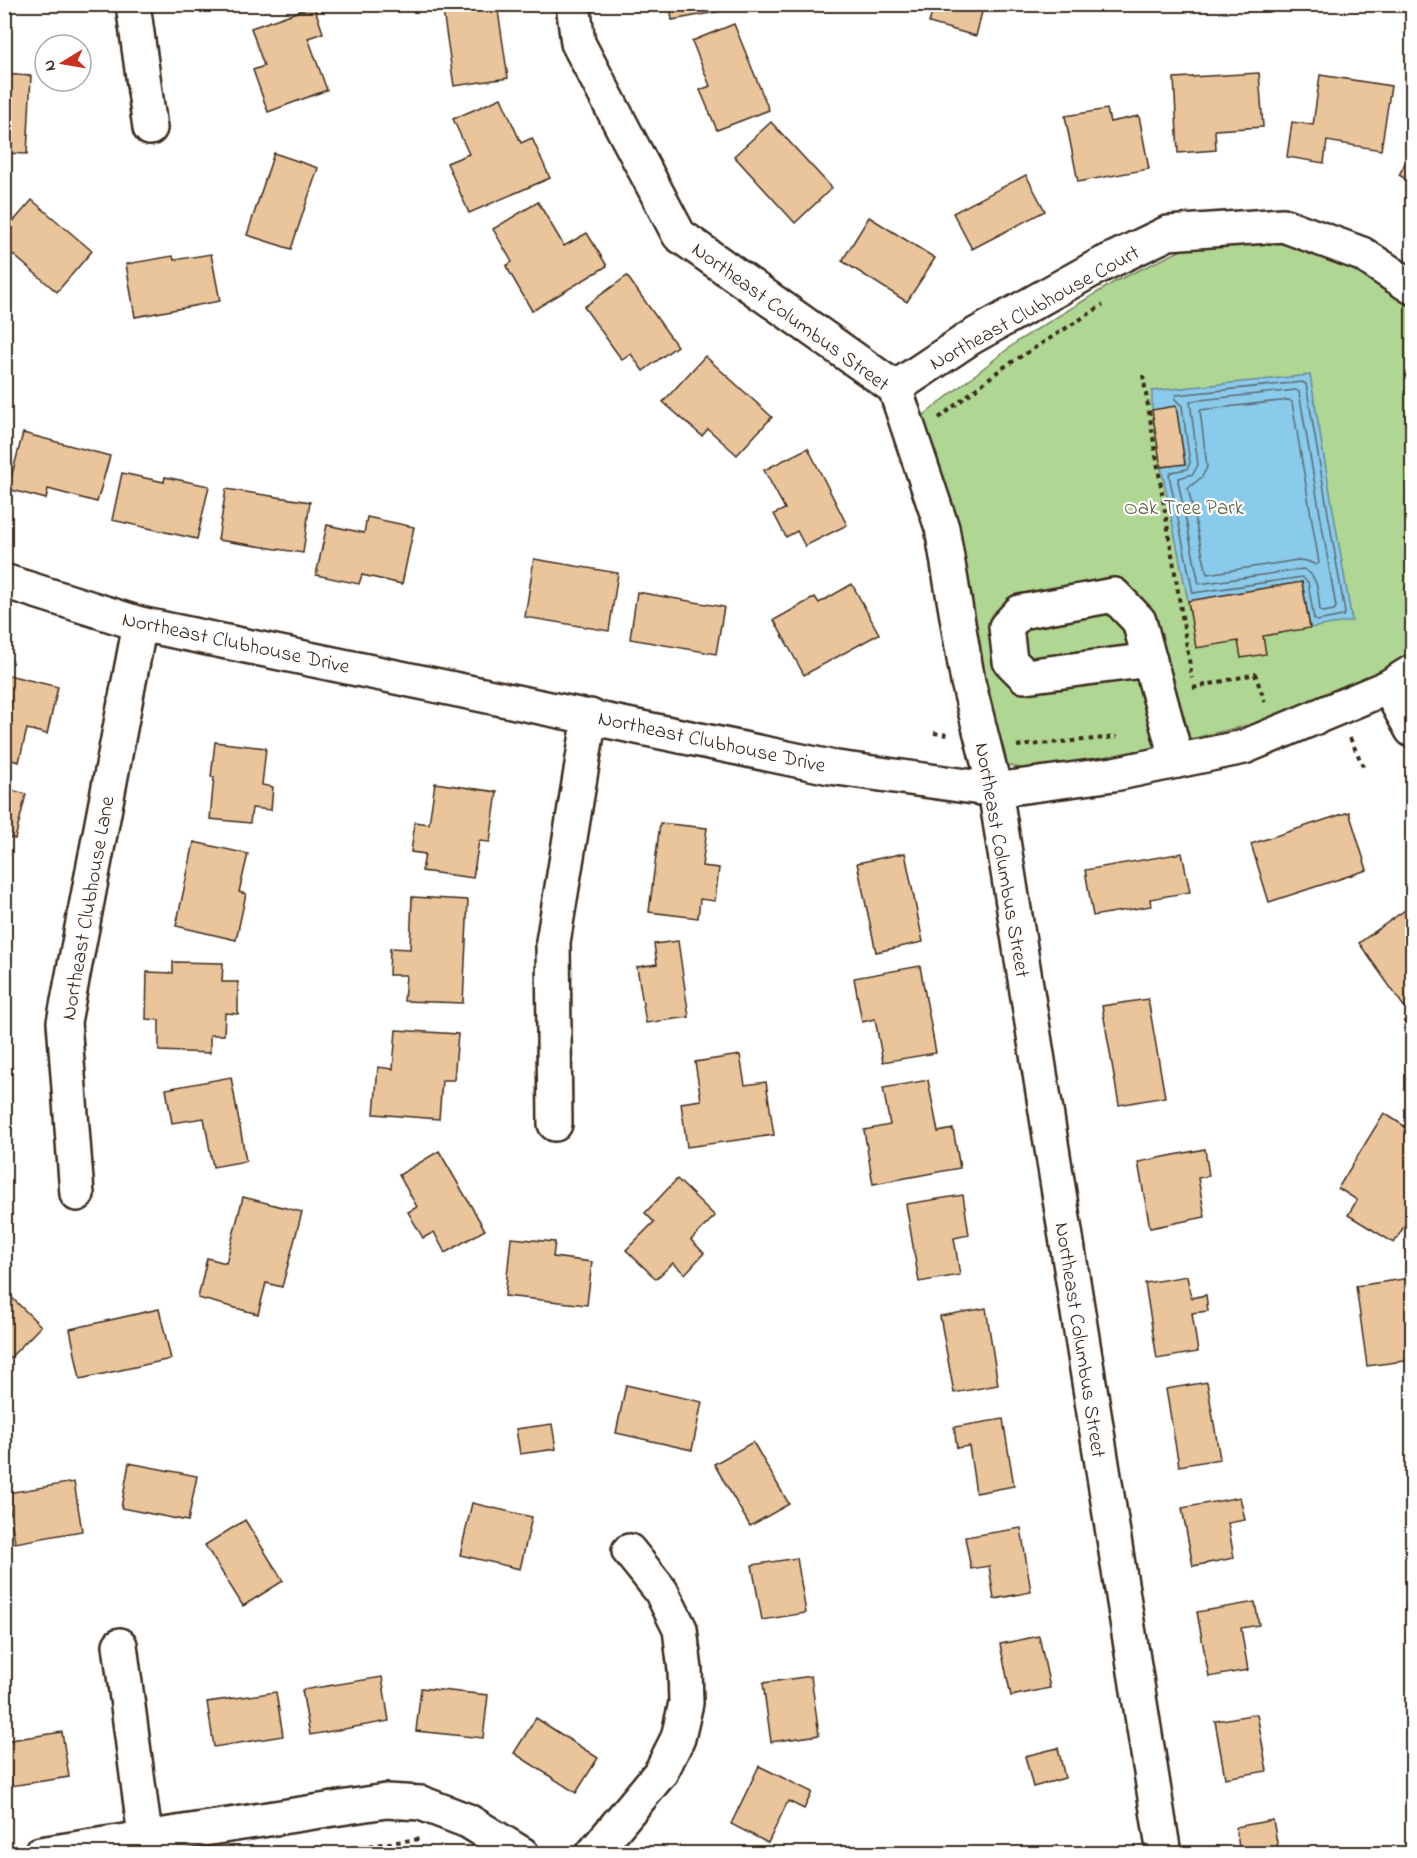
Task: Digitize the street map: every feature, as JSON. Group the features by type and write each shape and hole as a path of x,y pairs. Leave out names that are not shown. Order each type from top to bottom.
{"street":[{"path":"133,4 150,128"},
{"name":"Northeast Columbus Street","path":"573,4 578,43 679,235 895,388 942,528 968,682 995,789 1164,1854"},
{"name":"Northeast Clubhouse Court","path":"895,388 970,338 1097,267 1168,233 1283,225 1362,254 1413,288"},
{"name":"Northeast Clubhouse Drive","path":"4,581 140,624 830,766 995,789 1114,774 1244,747 1400,679"},
{"name":"Northeast Clubhouse Lane","path":"76,1194 64,1022 140,624"},
{"path":"1149,660 1177,761"},
{"path":"1400,679 1413,730"},
{"path":"555,1124 553,942 590,716"},
{"path":"593,1854 661,1772 678,1738 686,1703 680,1629 660,1591 629,1551"},
{"path":"120,1646 146,1836"},
{"path":"39,1854 386,1801 422,1803 468,1821 522,1854"}],"path":[{"path":"937,419 1001,369 1109,302"},
{"path":"1143,375 1194,689 1255,674 1268,708"},
{"path":"1348,733 1365,770"},
{"path":"307,1854 420,1839"}],"green space":[{"name":"Oak Tree Park","path":"1205,239 1289,242 1373,273 1412,301 1412,658 1294,714 1162,746 1040,772 1006,765 989,729 920,418 1019,340 1116,281"}],"water":[{"path":"1310,375 1352,621 1310,628 1302,582 1188,601 1161,467 1185,463 1176,406 1152,410 1152,391"}],"building":[{"path":"442,4 497,4 508,78 454,86"},
{"path":"670,4 721,4 722,11 672,20"},
{"path":"901,4 984,4 976,36 929,23 932,13"},
{"path":"314,6 323,33 308,38 327,90 268,112 253,70 264,66 251,28"},
{"path":"734,24 769,110 717,130 700,90 710,86 692,41"},
{"path":"1259,73 1263,127 1215,130 1216,150 1178,153 1174,78"},
{"path":"4,74 31,76 27,154 4,153"},
{"path":"1320,75 1391,86 1381,150 1327,141 1324,163 1287,157 1292,122 1313,125"},
{"path":"501,98 521,143 532,138 550,178 469,213 447,163 469,154 453,119"},
{"path":"1107,109 1110,122 1139,116 1149,169 1078,182 1065,116"},
{"path":"771,122 832,188 795,223 734,156"},
{"path":"1412,150 1412,183 1399,175"},
{"path":"274,153 318,168 291,249 247,235"},
{"path":"1026,175 1045,211 972,249 953,213"},
{"path":"32,200 92,251 57,292 4,247 4,232"},
{"path":"538,202 564,246 587,233 607,266 532,311 506,266 512,262 493,229"},
{"path":"869,217 935,258 907,302 842,261"},
{"path":"211,254 220,301 135,317 126,264 173,256 174,260"},
{"path":"627,276 677,346 643,371 631,354 622,360 584,307"},
{"path":"705,356 772,417 737,455 708,429 702,436 663,402"},
{"path":"1176,406 1185,464 1161,467 1152,410"},
{"path":"23,433 110,456 97,502 48,489 46,499 8,489"},
{"path":"808,448 847,525 805,546 797,531 786,537 774,514 785,509 764,470"},
{"path":"122,473 164,482 165,477 209,486 197,539 112,520"},
{"path":"226,489 310,502 303,553 218,540"},
{"path":"367,517 414,527 402,584 362,575 359,584 316,575 327,525 364,533"},
{"path":"534,559 618,573 609,631 525,617"},
{"path":"1302,582 1310,628 1263,636 1266,654 1241,658 1238,641 1196,648 1188,601"},
{"path":"852,584 879,634 804,675 774,620 815,597 819,603"},
{"path":"637,592 724,607 716,654 630,639"},
{"path":"4,674 58,687 47,734 27,729 19,762 4,758"},
{"path":"215,742 266,748 262,785 273,787 271,810 252,808 250,823 210,819"},
{"path":"435,783 497,792 490,842 479,841 473,878 422,871 425,854 411,852 415,822 429,824"},
{"path":"4,788 26,794 15,839 4,836"},
{"path":"1349,812 1367,870 1269,902 1251,844"},
{"path":"660,823 707,828 702,866 719,868 715,901 700,899 698,918 649,912"},
{"path":"194,842 248,854 239,892 246,894 236,940 176,926"},
{"path":"905,853 923,942 876,952 857,863"},
{"path":"1182,853 1190,892 1150,899 1151,906 1093,916 1085,870"},
{"path":"412,897 468,900 463,1003 404,1001 406,975 389,975 390,948 410,949"},
{"path":"1405,910 1412,921 1412,1018 1359,943"},
{"path":"678,941 689,1017 646,1023 637,967 657,964 654,944"},
{"path":"173,962 223,963 222,982 238,982 238,1014 225,1013 224,1035 210,1035 210,1053 159,1051 159,1020 146,1019 147,972 173,973"},
{"path":"920,966 936,1053 883,1062 875,1019 862,1022 854,978"},
{"path":"1148,999 1165,1097 1119,1105 1102,1006"},
{"path":"396,1030 458,1034 454,1080 442,1080 439,1119 374,1114 378,1067 393,1069"},
{"path":"740,1055 745,1085 766,1082 774,1135 687,1147 681,1103 701,1100 695,1062"},
{"path":"231,1077 246,1161 213,1167 204,1118 172,1123 166,1089"},
{"path":"928,1080 938,1132 953,1129 960,1168 873,1184 864,1130 890,1125 883,1088"},
{"path":"1384,1113 1412,1131 1412,1213 1394,1243 1348,1215 1357,1200 1338,1188"},
{"path":"1205,1149 1209,1176 1198,1178 1205,1217 1150,1228 1138,1162"},
{"path":"439,1151 485,1230 445,1253 434,1232 423,1238 408,1212 417,1207 399,1175"},
{"path":"677,1179 715,1216 691,1240 704,1253 685,1274 673,1263 656,1279 626,1250 654,1222 645,1213"},
{"path":"963,1195 969,1235 954,1238 960,1275 919,1282 906,1204"},
{"path":"243,1197 302,1212 282,1287 266,1283 258,1314 198,1298 207,1258 226,1263"},
{"path":"511,1238 555,1242 553,1257 592,1262 587,1305 505,1296"},
{"path":"1187,1276 1191,1298 1206,1295 1208,1311 1192,1313 1198,1352 1157,1359 1145,1283"},
{"path":"1410,1278 1412,1360 1367,1366 1356,1286"},
{"path":"4,1290 41,1326 8,1360 4,1356"},
{"path":"986,1308 998,1385 954,1393 940,1316"},
{"path":"159,1309 171,1359 80,1379 70,1329"},
{"path":"1207,1382 1220,1459 1179,1466 1166,1389"},
{"path":"626,1385 702,1402 692,1450 616,1433"},
{"path":"1003,1419 1014,1486 976,1493 969,1446 957,1448 954,1427"},
{"path":"552,1424 556,1449 520,1454 516,1429"},
{"path":"753,1442 789,1504 750,1526 714,1464"},
{"path":"129,1463 197,1476 188,1521 121,1508"},
{"path":"74,1482 82,1531 15,1543 7,1493"},
{"path":"1240,1497 1245,1520 1228,1523 1234,1558 1193,1566 1182,1508"},
{"path":"472,1503 532,1517 520,1569 460,1555"},
{"path":"245,1520 283,1581 243,1606 205,1545"},
{"path":"1021,1528 1031,1592 994,1599 989,1566 971,1569 965,1537"},
{"path":"797,1558 806,1613 762,1620 752,1565"},
{"path":"1255,1602 1259,1625 1241,1628 1248,1670 1209,1677 1197,1612"},
{"path":"1039,1636 1050,1688 1011,1696 1000,1644"},
{"path":"811,1676 819,1735 771,1742 763,1683"},
{"path":"382,1677 389,1721 310,1735 302,1690"},
{"path":"421,1688 488,1695 483,1738 416,1731"},
{"path":"276,1692 283,1736 214,1747 207,1702"},
{"path":"1257,1714 1267,1771 1225,1778 1215,1721"},
{"path":"536,1718 598,1758 576,1793 514,1753"},
{"path":"62,1732 69,1777 4,1787 4,1741"},
{"path":"1058,1748 1065,1778 1033,1787 1025,1756"},
{"path":"759,1766 812,1792 804,1809 788,1801 768,1843 731,1824"},
{"path":"1273,1820 1279,1854 1240,1854 1236,1827"}]}
